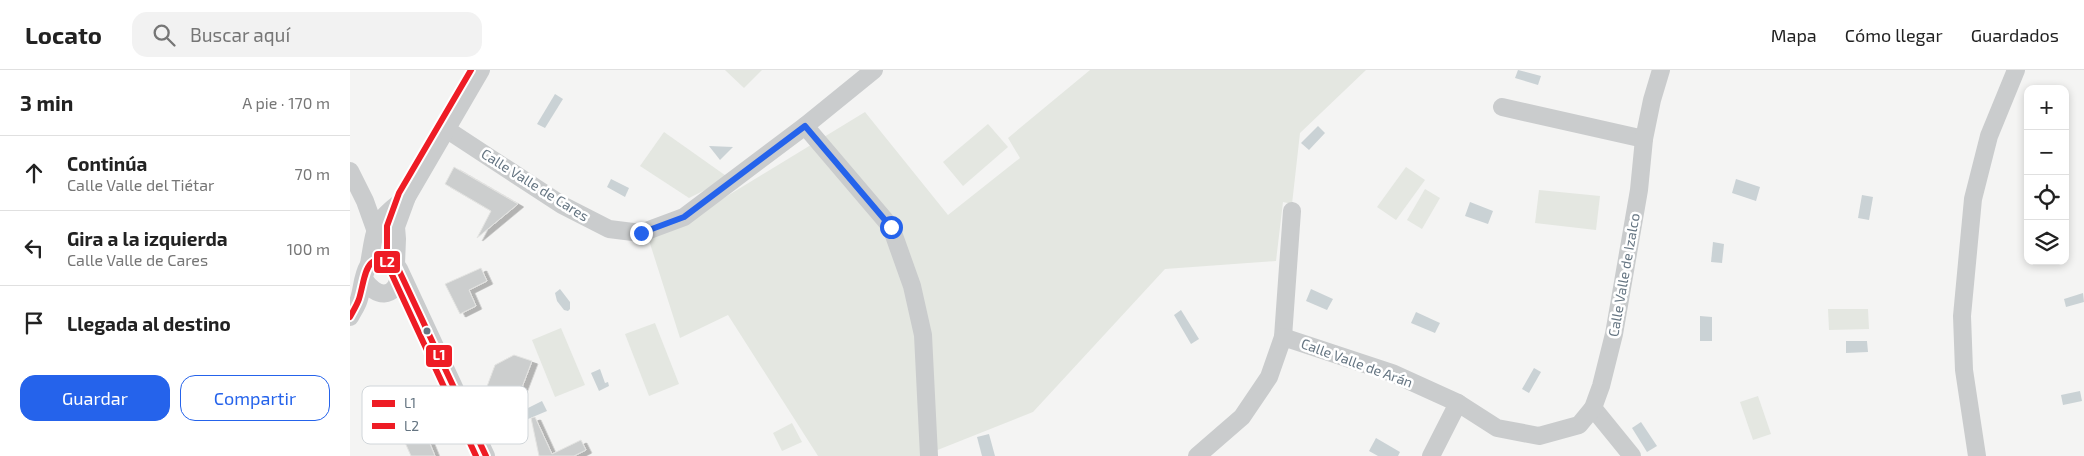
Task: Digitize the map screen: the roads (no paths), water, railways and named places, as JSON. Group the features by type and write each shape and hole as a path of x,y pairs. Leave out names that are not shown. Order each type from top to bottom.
{"street":[{"path":"388,293 394,290 400,275 397,266 398,239 396,227 408,197 480,70"},
{"name":"Calle Valle de Cares","path":"446,129 562,205 609,229 641,233 684,217 805,126 874,70"},
{"name":"Calle Valle de Izalco","path":"1458,403 1497,428 1539,436 1579,425 1593,408 1601,386 1614,334 1639,190 1644,139 1652,100 1661,70"},
{"path":"1977,456 1964,370 1962,316 1973,199 1989,136 2016,70"},
{"path":"1502,107 1644,139"},
{"path":"805,126 891,227 912,286 923,335 929,456"},
{"path":"350,172 365,201 379,222 396,227"},
{"path":"350,317 358,301 379,222 408,197"},
{"name":"Calle Valle de Arán","path":"1197,456 1242,417 1269,377 1283,337 1292,211"},
{"path":"367,271 382,258 397,266 453,386"},
{"path":"367,271 374,291 388,293 418,312"},
{"name":"Calle Valle de Arán","path":"1283,337 1392,373 1458,403"},
{"path":"1431,456 1458,403"},
{"path":"1593,408 1632,456"},
{"path":"480,444 486,456"}]}
